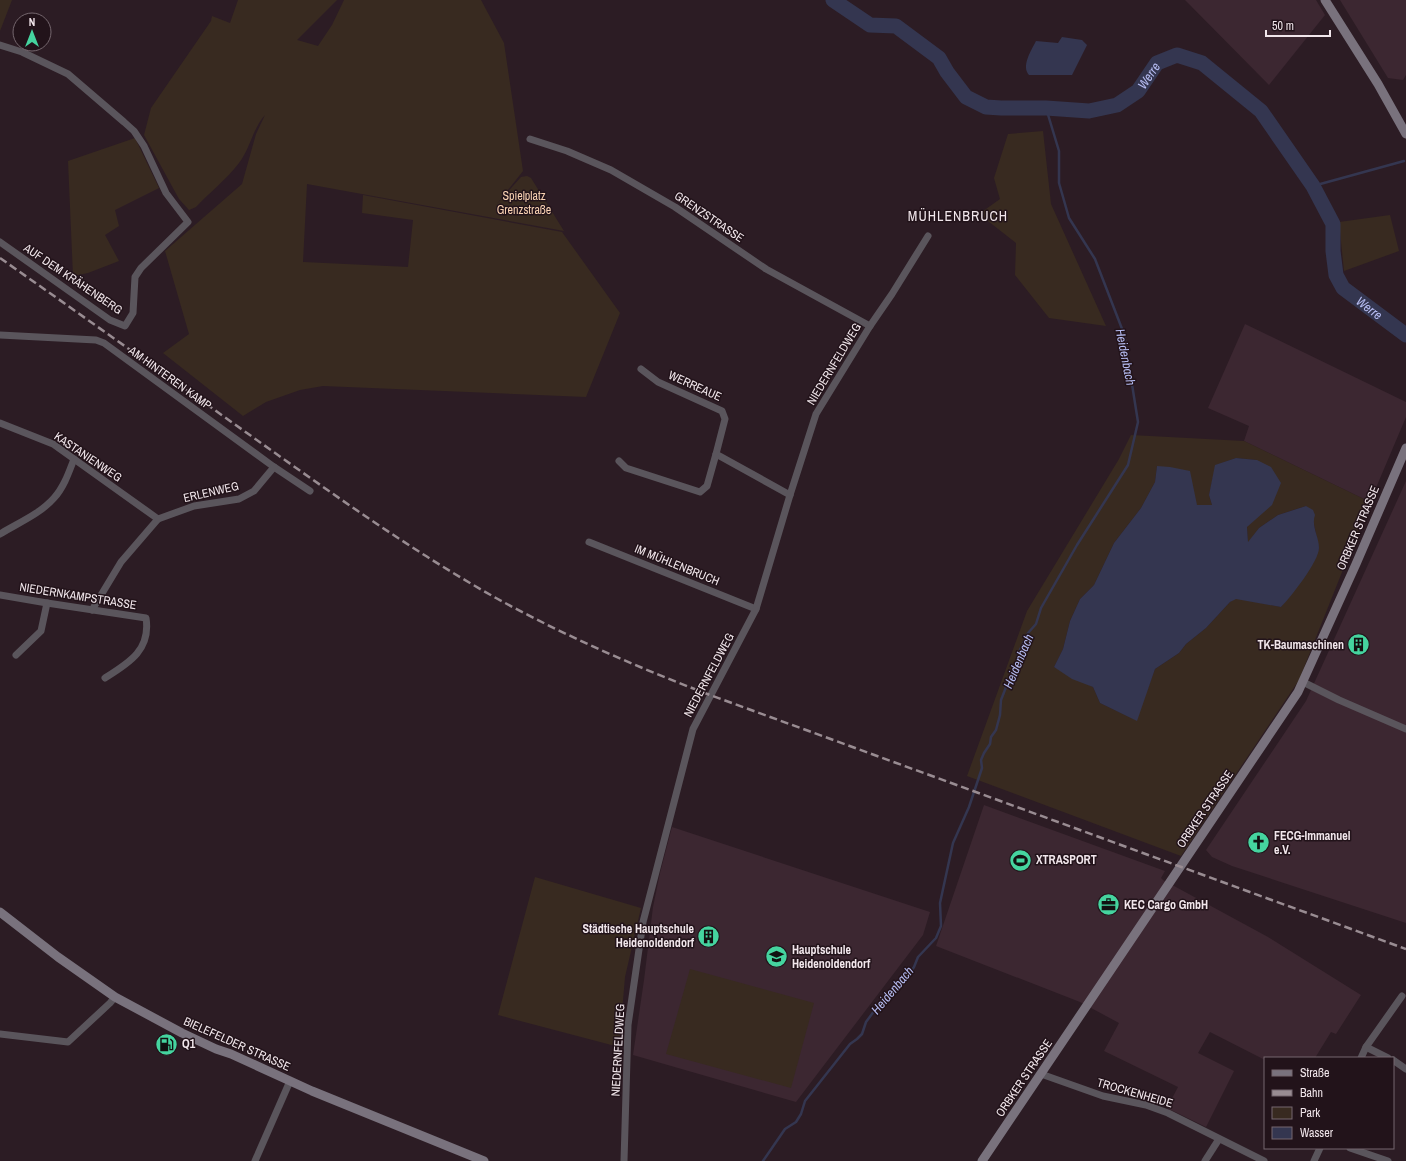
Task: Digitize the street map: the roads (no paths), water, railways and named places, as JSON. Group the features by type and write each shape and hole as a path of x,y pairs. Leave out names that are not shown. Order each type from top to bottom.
{"street":[{"path":"1325,0 1378,84 1406,134"},
{"name":"AUF DEM KRÄHENBERG","path":"0,45 22,52 68,74 129,126 144,146 166,193 188,222 141,268 135,276 133,313 125,326 110,320 0,242"},
{"name":"GRENZSTRASSE","path":"530,139 567,151 611,170 675,207 766,269 870,326"},
{"name":"NIEDERNFELDWEG","path":"624,1161 628,1025 644,918 693,729 756,609 816,414 928,236"},
{"name":"AM HINTEREN KAMP","path":"0,335 96,340 104,343 274,467 310,491"},
{"name":"WERREAUE","path":"619,461 626,468 700,492 707,486 725,419 722,410 658,382 641,369"},
{"name":"KASTANIENWEG","path":"0,423 53,444 158,520"},
{"name":"ORBKER STRASSE","path":"982,1161 1298,692 1406,448"},
{"path":"716,454 790,495"},
{"path":"0,534 36,513 54,498 67,478 74,459"},
{"name":"ERLENWEG","path":"92,610 121,562 158,520 194,506 238,499 254,491 274,467"},
{"name":"IM MÜHLENBRUCH","path":"589,542 756,609"},
{"name":"NIEDERNKAMPSTRASSE","path":"0,595 146,618 147,627 141,650 126,665 105,678"},
{"path":"16,655 41,631 47,603"},
{"path":"1303,682 1339,700 1406,729"},
{"name":"BIELEFELDER STRASSE","path":"0,912 58,957 115,997 162,1023 216,1049 231,1054 290,1081 484,1161"},
{"path":"1361,1057 1402,996"},
{"path":"0,1034 68,1042 115,997"},
{"path":"1366,1047 1386,1057"},
{"path":"1394,1061 1406,1069"},
{"name":"TROCKENHEIDE","path":"1041,1074 1103,1096 1146,1105 1168,1113 1264,1161"},
{"path":"256,1161 290,1081"},
{"path":"1205,1161 1219,1139"},
{"path":"1314,1161 1320,1149"},
{"path":"1353,1149 1388,1161"}],"water":[{"path":"1062,37 1082,40 1087,45 1072,75 1029,75 1026,63 1036,41 1058,43"},
{"path":"1236,458 1257,460 1271,467 1281,483 1272,505 1247,527 1248,542 1259,528 1278,515 1306,506 1313,510 1315,515 1314,523 1319,544 1318,554 1304,579 1281,607 1236,599 1230,602 1206,628 1186,644 1179,653 1155,669 1137,721 1100,703 1093,687 1072,679 1054,667 1063,649 1070,621 1080,599 1094,585 1114,543 1141,508 1155,482 1157,466 1190,471 1197,505 1212,505 1209,495 1215,465"}],"waterway":[{"name":"Werre","path":"833,0 870,25 896,26 939,58 947,72 966,97 986,107 1046,108 1089,111 1117,105 1138,91 1157,63 1177,55 1202,63 1261,111 1313,186 1333,224 1333,251 1336,275 1343,288 1406,335"},
{"name":"Heidenbach","path":"763,1161 785,1129 796,1122 801,1114 805,1101 850,1044 862,1034 866,1022 883,999 890,994 903,978 910,973 918,957 936,938 941,926 940,903 953,843 969,807 982,768 981,760 990,744 991,737 996,730 1000,715 1001,700 1008,682 1014,675 1018,665 1018,654 1028,633 1036,624 1041,608 1077,545 1128,465 1138,422 1124,334 1095,259 1069,218 1059,183 1059,151 1046,108"},
{"path":"1313,186 1404,161"}],"railway":[{"path":"0,258 376,524 465,580 548,625 628,662 710,695 1406,949"}],"place":[{"name":"TK-Baumaschinen","path":"1359,645"},
{"name":"FECG-Immanuel e.V.","path":"1259,843"},
{"name":"XTRASPORT","path":"1021,860"},
{"name":"KEC Cargo GmbH","path":"1109,905"},
{"name":"Städtische Hauptschule Heidenoldendorf","path":"709,936"},
{"name":"Hauptschule Heidenoldendorf","path":"776,957"},
{"name":"Q1","path":"167,1044"}],"district":[{"name":"MÜHLENBRUCH","path":"958,216"}],"park label":[{"name":"Spielplatz Grenzstraße","path":"524,203"}]}
